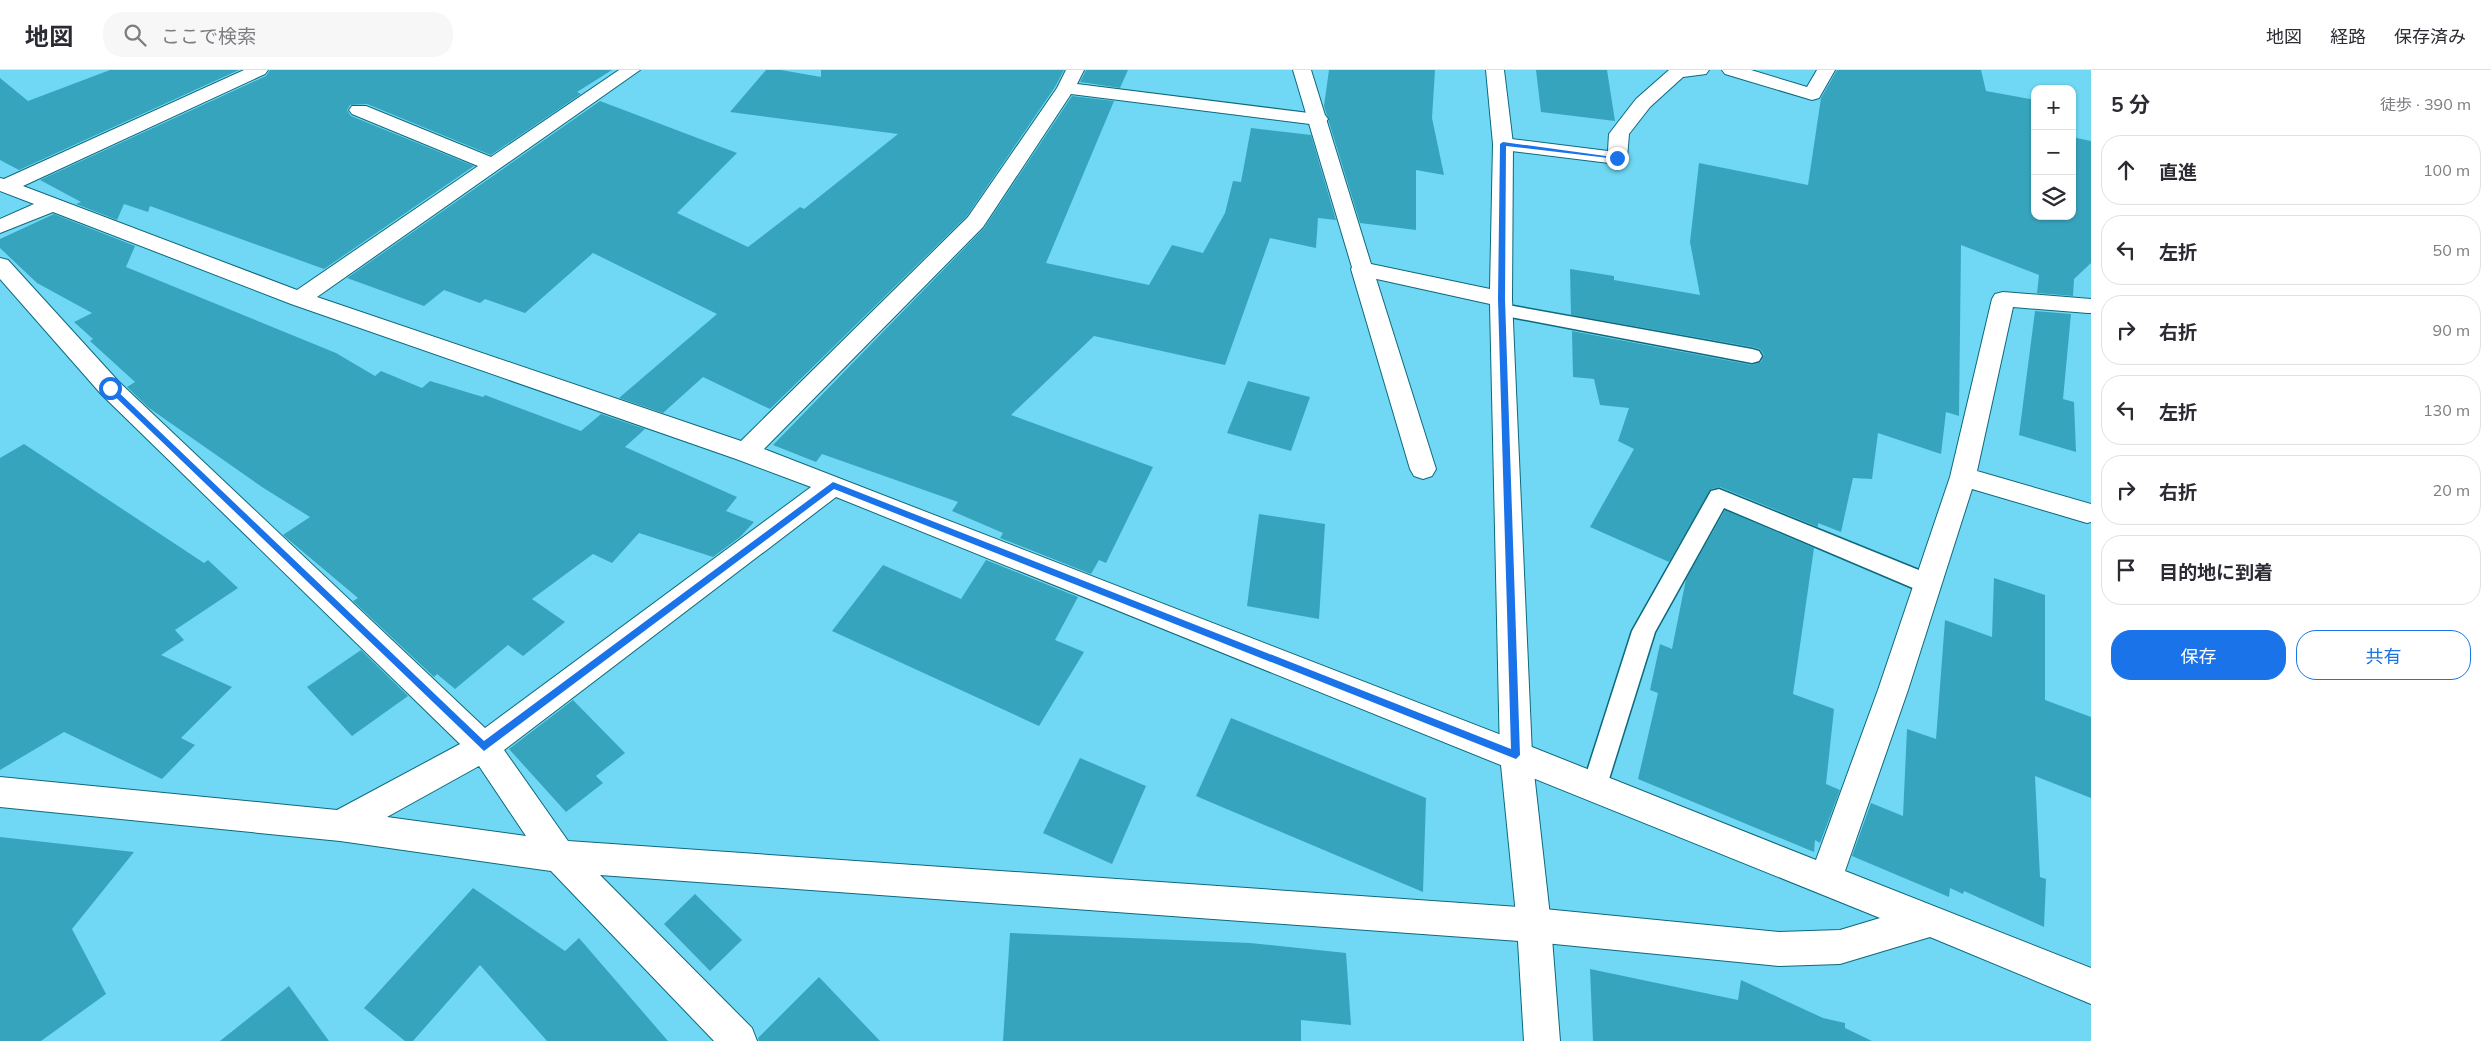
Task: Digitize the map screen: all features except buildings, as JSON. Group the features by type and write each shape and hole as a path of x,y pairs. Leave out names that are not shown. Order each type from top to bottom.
{"street":[{"path":"3,185 259,70"},
{"path":"299,299 631,70"},
{"path":"1302,70 1423,469"},
{"path":"1495,70 1503,144 1502,305 1516,755 1534,925 1542,1041"},
{"path":"1503,144 1617,158 1619,134 1643,102 1678,72 1700,70"},
{"path":"1731,70 1812,94 1826,70"},
{"path":"745,452 976,222 1071,79 1318,119"},
{"path":"359,110 493,165"},
{"path":"3,185 50,205 299,299 745,452 833,485 1516,755 2091,986"},
{"path":"0,227 50,205"},
{"path":"0,265 110,388 484,747 559,856 728,1037"},
{"path":"1362,269 1502,305"},
{"path":"1825,880 1893,690 1963,477 2003,299 2090,310"},
{"path":"1963,477 2087,513"},
{"path":"340,826 484,747 833,485"},
{"path":"0,792 340,826 559,856 1534,925 1779,949 1840,948 1930,920"}],"lane":[{"path":"1502,305 1752,356"},
{"path":"1595,787 1644,632 1719,497 1928,584"}],"route":[{"path":"110,388 484,747 833,485 1516,755 1502,299 1503,144 1617,158"}]}
